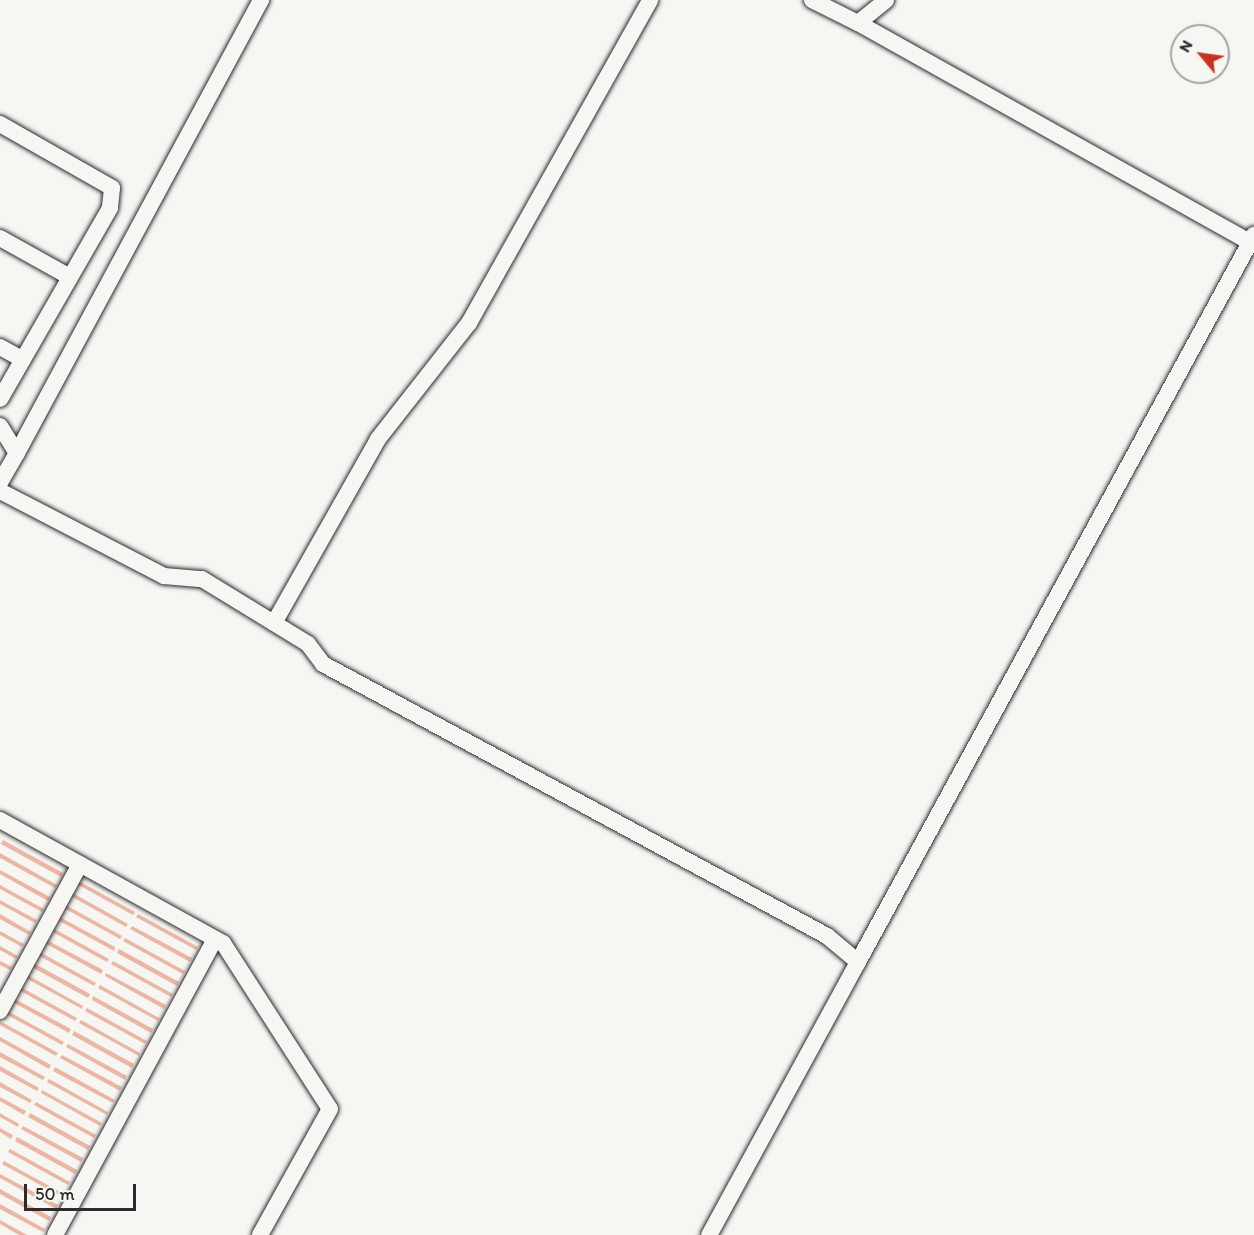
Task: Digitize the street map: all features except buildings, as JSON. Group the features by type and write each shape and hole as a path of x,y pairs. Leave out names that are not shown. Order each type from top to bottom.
{"lane":[{"path":"0,482 261,0"},
{"path":"274,623 378,438 469,323 650,0"},
{"path":"709,1235 1253,240 812,0"},
{"path":"858,23 886,0"},
{"path":"0,124 112,188 110,208 0,399"},
{"path":"0,238 70,277"},
{"path":"0,347 22,360"},
{"path":"0,426 17,453"},
{"path":"0,491 164,576 202,579 308,644 323,664 827,936 858,962"},
{"path":"0,820 224,944 330,1109 260,1235"},
{"path":"0,1011 80,864"},
{"path":"55,1235 215,939"}]}
